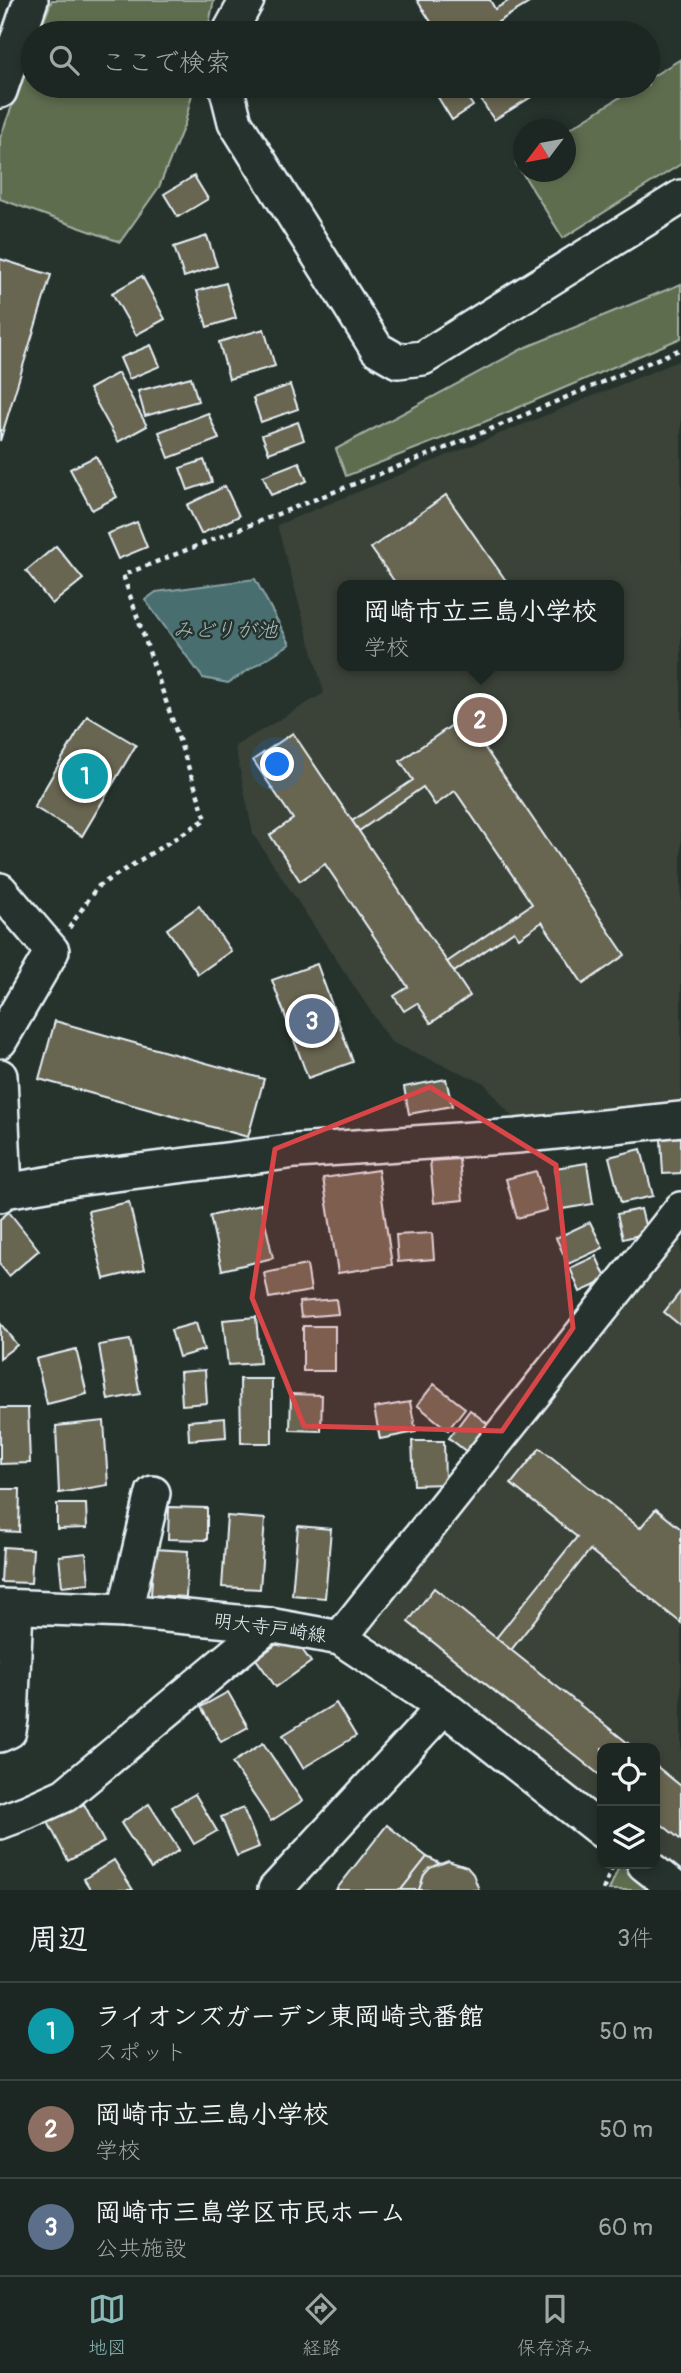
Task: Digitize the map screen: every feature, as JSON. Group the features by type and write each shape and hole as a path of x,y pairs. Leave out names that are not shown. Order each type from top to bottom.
{"street":[{"path":"25,21 32,0"},
{"path":"236,21 247,0"},
{"path":"0,91 21,31"},
{"path":"229,98 235,122 377,349 398,361 424,358 681,197"},
{"path":"0,890 52,951 0,1041"},
{"path":"0,1076 2,1193 76,1179 296,1151 517,1136 681,1119"},
{"path":"340,1638 681,1209"},
{"path":"125,1611 153,1493"},
{"path":"0,1735 9,1731 11,1719 8,1607"},
{"name":"明大寺戸崎線","path":"8,1607 125,1611 269,1625 340,1638 444,1707 597,1827"},
{"path":"0,1822 65,1795 269,1625"},
{"path":"275,1890 444,1707"},
{"path":"650,1869 677,1890"}],"path":[{"path":"52,951 97,887 206,819 123,575 448,447 681,349"},
{"path":"603,1890 612,1869"}],"highlighted area":[{"path":"430,1087 556,1165 573,1328 502,1431 304,1426 252,1298 275,1149"}],"shaded area":[{"path":"681,360 681,1103 517,1123 484,1083 391,1042 253,834 235,746 324,693 277,525"},
{"path":"681,1235 681,1878 660,1862 660,1743 597,1743 597,1812 364,1628"}],"green space":[{"path":"52,0 214,0 210,21 44,21"},
{"path":"681,59 681,164 563,238 528,182 576,182 576,125 619,98 660,98 660,72"},
{"path":"21,82 21,98 191,98 185,123 159,187 120,242 0,199 0,138"},
{"path":"681,284 681,338 489,420 346,476 336,449 524,348"},
{"path":"618,1869 636,1869 667,1890 609,1890"}],"water":[{"name":"みどりが池","path":"255,579 290,644 228,683 203,678 145,600 156,592"}],"building":[{"path":"417,0 490,0 495,9 510,0 534,0 500,21 430,21"},
{"path":"438,98 468,98 473,106 452,120"},
{"path":"480,98 529,98 494,120"},
{"path":"194,176 208,199 178,217 164,194"},
{"path":"207,236 217,266 184,277 174,247"},
{"path":"0,259 51,275 0,441"},
{"path":"142,276 165,319 136,335 112,293"},
{"path":"226,283 236,318 207,327 197,291"},
{"path":"264,329 275,366 229,379 219,342"},
{"path":"151,345 160,366 129,379 120,358"},
{"path":"118,373 147,426 118,442 89,389"},
{"path":"191,377 198,401 145,416 138,391"},
{"path":"290,385 298,409 261,422 253,398"},
{"path":"208,413 219,439 169,458 159,432"},
{"path":"298,422 304,440 269,453 262,435"},
{"path":"96,456 117,497 92,510 70,469"},
{"path":"204,460 212,482 188,490 180,468"},
{"path":"299,462 307,481 271,495 263,476"},
{"path":"225,486 239,516 201,534 187,505"},
{"path":"446,495 506,580 393,580 371,548"},
{"path":"137,522 147,547 118,559 107,534"},
{"path":"56,546 83,579 52,604 26,571"},
{"path":"87,716 136,745 82,836 34,807"},
{"path":"464,717 625,955 583,984 542,922 519,938 514,931 454,972 447,962 532,904 455,791 435,805 423,787 359,831 352,821 413,780 400,761"},
{"path":"293,733 470,996 431,1023 417,1003 404,1011 394,996 408,987 325,864 300,881 270,835 293,819 253,760"},
{"path":"199,906 231,951 198,974 167,929"},
{"path":"317,964 353,1062 308,1078 272,980"},
{"path":"55,1021 264,1079 248,1137 39,1079"},
{"path":"446,1079 452,1106 409,1114 404,1087"},
{"path":"681,1137 681,1173 663,1174 661,1139"},
{"path":"641,1149 653,1196 621,1203 609,1157"},
{"path":"459,1159 463,1200 434,1203 430,1161"},
{"path":"587,1163 593,1204 562,1209 555,1168"},
{"path":"378,1170 392,1265 338,1273 323,1178"},
{"path":"536,1171 547,1210 517,1218 506,1179"},
{"path":"129,1202 145,1269 104,1279 88,1211"},
{"path":"261,1204 273,1258 222,1270 210,1216"},
{"path":"641,1209 647,1233 623,1239 617,1214"},
{"path":"9,1212 39,1250 9,1276 0,1265 0,1219"},
{"path":"590,1222 603,1248 568,1264 556,1238"},
{"path":"432,1233 434,1259 398,1262 396,1235"},
{"path":"596,1256 607,1280 580,1292 570,1268"},
{"path":"307,1265 311,1291 269,1298 264,1273"},
{"path":"681,1291 681,1326 664,1312"},
{"path":"336,1299 338,1314 301,1317 299,1302"},
{"path":"256,1317 260,1363 228,1365 223,1320"},
{"path":"0,1323 17,1345 0,1358"},
{"path":"196,1323 204,1350 179,1357 171,1330"},
{"path":"303,1326 335,1326 335,1371 303,1371"},
{"path":"130,1340 140,1394 108,1400 99,1345"},
{"path":"76,1349 87,1394 47,1404 36,1359"},
{"path":"205,1370 207,1403 182,1405 180,1372"},
{"path":"240,1379 272,1379 272,1443 241,1443"},
{"path":"434,1384 465,1408 448,1430 417,1405"},
{"path":"291,1394 322,1395 321,1431 290,1430"},
{"path":"410,1402 416,1432 380,1439 374,1408"},
{"path":"0,1408 28,1408 30,1463 0,1464"},
{"path":"470,1410 493,1428 472,1456 449,1438"},
{"path":"225,1418 226,1437 189,1440 188,1421"},
{"path":"104,1421 108,1485 59,1493 56,1426"},
{"path":"412,1441 444,1441 445,1484 414,1485"},
{"path":"540,1448 640,1528 656,1509 681,1529 681,1623 590,1550 511,1650 496,1638 577,1537 511,1484"},
{"path":"0,1489 20,1489 19,1532 0,1531"},
{"path":"57,1504 86,1504 87,1528 57,1529"},
{"path":"169,1507 207,1508 207,1540 168,1539"},
{"path":"227,1516 265,1519 260,1589 222,1587"},
{"path":"298,1526 331,1529 325,1598 292,1595"},
{"path":"3,1547 33,1549 31,1583 1,1582"},
{"path":"154,1549 188,1551 186,1597 151,1595"},
{"path":"86,1553 89,1583 62,1586 59,1556"},
{"path":"434,1588 628,1743 597,1743 597,1773 408,1622"},
{"path":"291,1634 311,1662 276,1687 256,1659"},
{"path":"228,1692 248,1727 221,1742 201,1707"},
{"path":"336,1703 356,1736 303,1768 283,1735"},
{"path":"263,1743 302,1801 271,1821 232,1763"},
{"path":"660,1769 681,1786 681,1840 660,1823"},
{"path":"195,1794 217,1831 194,1844 172,1807"},
{"path":"84,1804 104,1842 68,1861 48,1822"},
{"path":"149,1804 179,1850 151,1869 121,1823"},
{"path":"243,1808 259,1847 237,1856 221,1817"},
{"path":"387,1825 427,1857 401,1890 336,1890"},
{"path":"427,1857 439,1863 424,1875 419,1890 401,1890"},
{"path":"114,1860 133,1890 91,1890 84,1879"},
{"path":"448,1861 467,1867 479,1890 419,1890 424,1875 430,1868"}],"place":[{"name":"岡崎市立三島小学校","path":"480,720"},
{"name":"ライオンズガーデン東岡崎弐番館","path":"85,776"},
{"name":"岡崎市三島学区市民ホーム","path":"312,1021"}]}
